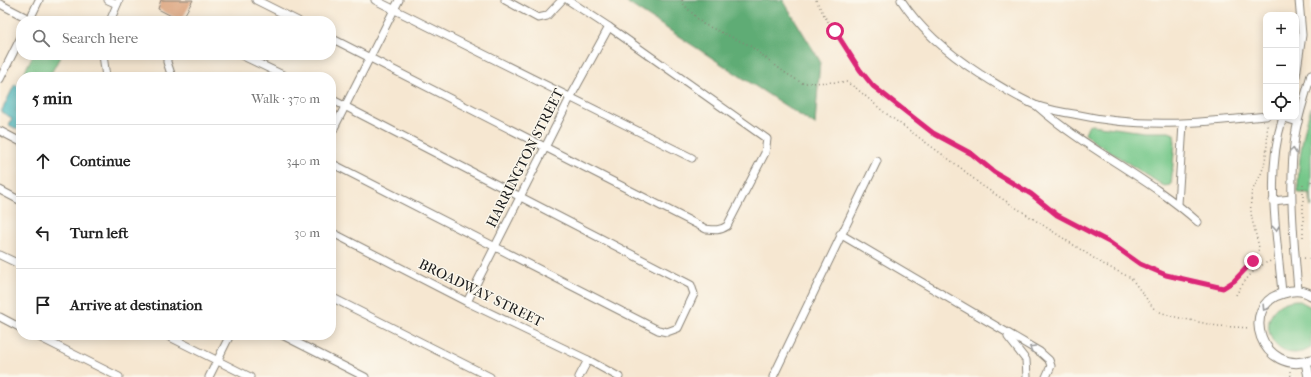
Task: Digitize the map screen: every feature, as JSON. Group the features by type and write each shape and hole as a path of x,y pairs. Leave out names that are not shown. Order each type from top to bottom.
{"street":[{"path":"31,16 39,0"},
{"path":"108,0 118,2 112,16"},
{"path":"256,0 288,16"},
{"path":"375,0 692,158"},
{"path":"336,125 399,0"},
{"path":"505,0 538,18 547,16 562,0"},
{"path":"336,40 706,229 717,230 727,226 765,153 767,139 609,27 568,0"},
{"path":"901,0 921,26 952,54 1011,92 1036,105 1059,125 1178,204 1198,222"},
{"path":"1299,0 1302,35 1299,63"},
{"path":"0,4 22,16"},
{"name":"HARRINGTON STREET","path":"467,302 545,146 609,27"},
{"path":"0,79 2,71 16,46"},
{"path":"104,60 105,72"},
{"path":"167,60 170,72"},
{"path":"251,60 277,72"},
{"path":"1298,291 1292,200 1292,163 1298,122 1311,74"},
{"path":"336,101 691,285 694,294 678,328 667,332 658,330 336,166"},
{"path":"1036,105 1084,116 1133,124 1183,124 1263,119"},
{"path":"1281,120 1274,160 1274,201 1282,293"},
{"path":"1292,120 1298,122"},
{"path":"1178,204 1183,124"},
{"path":"0,131 16,139"},
{"path":"773,377 840,234 877,161"},
{"path":"0,190 16,198"},
{"path":"1274,201 1292,200"},
{"path":"840,234 1040,352 1049,360 1051,366 1046,377"},
{"name":"BROADWAY STREET","path":"336,235 467,302 588,360 618,377"},
{"path":"0,255 16,263"},
{"path":"1309,377 1308,361 1287,363 1271,354 1260,338 1259,320 1265,307 1274,298 1282,293 1298,291 1311,295"},
{"path":"336,300 490,377"},
{"path":"0,317 16,325"},
{"path":"999,328 1026,360 1028,377"},
{"path":"45,340 118,377"},
{"path":"176,340 250,377"},
{"path":"209,377 228,340"},
{"path":"292,340 365,377"},
{"path":"579,377 588,360"}],"path":[{"path":"682,0 703,24 749,45 784,72 802,83 846,82 856,88 884,112 962,168 981,185 1103,264 1131,278 1155,310 1170,316 1217,326 1259,329"},
{"path":"816,0 825,17 860,70 873,86 893,103 933,133 972,154 994,172 1019,185 1057,215 1109,242 1140,264 1172,277 1223,288 1234,281 1257,255 1259,248 1253,229 1251,198 1253,187 1261,174 1265,162 1266,120"},
{"path":"1303,184 1303,243"},
{"path":"1236,295 1244,282 1256,270 1268,262 1279,260"}],"green space":[{"path":"623,0 783,0 820,61 815,125"},
{"path":"30,60 58,60 52,72 24,72"},
{"path":"1311,107 1311,207 1310,193 1298,193 1301,149"},
{"path":"1092,125 1144,132 1169,132 1174,134 1175,143 1171,185 1164,186 1090,139 1085,133 1088,126"},
{"path":"1298,300 1311,307 1311,348 1296,353 1284,351 1275,344 1270,333 1269,322 1273,311 1283,303"}],"water":[{"path":"15,84 16,128 9,125 12,118 1,112"}],"building":[{"path":"161,0 193,0 184,16 171,16 158,9"}],"route":[{"path":"835,31 860,70 873,86 893,103 933,133 972,154 994,172 1019,185 1057,215 1109,242 1140,264 1166,275 1215,288 1223,288 1229,286 1253,261"}]}
